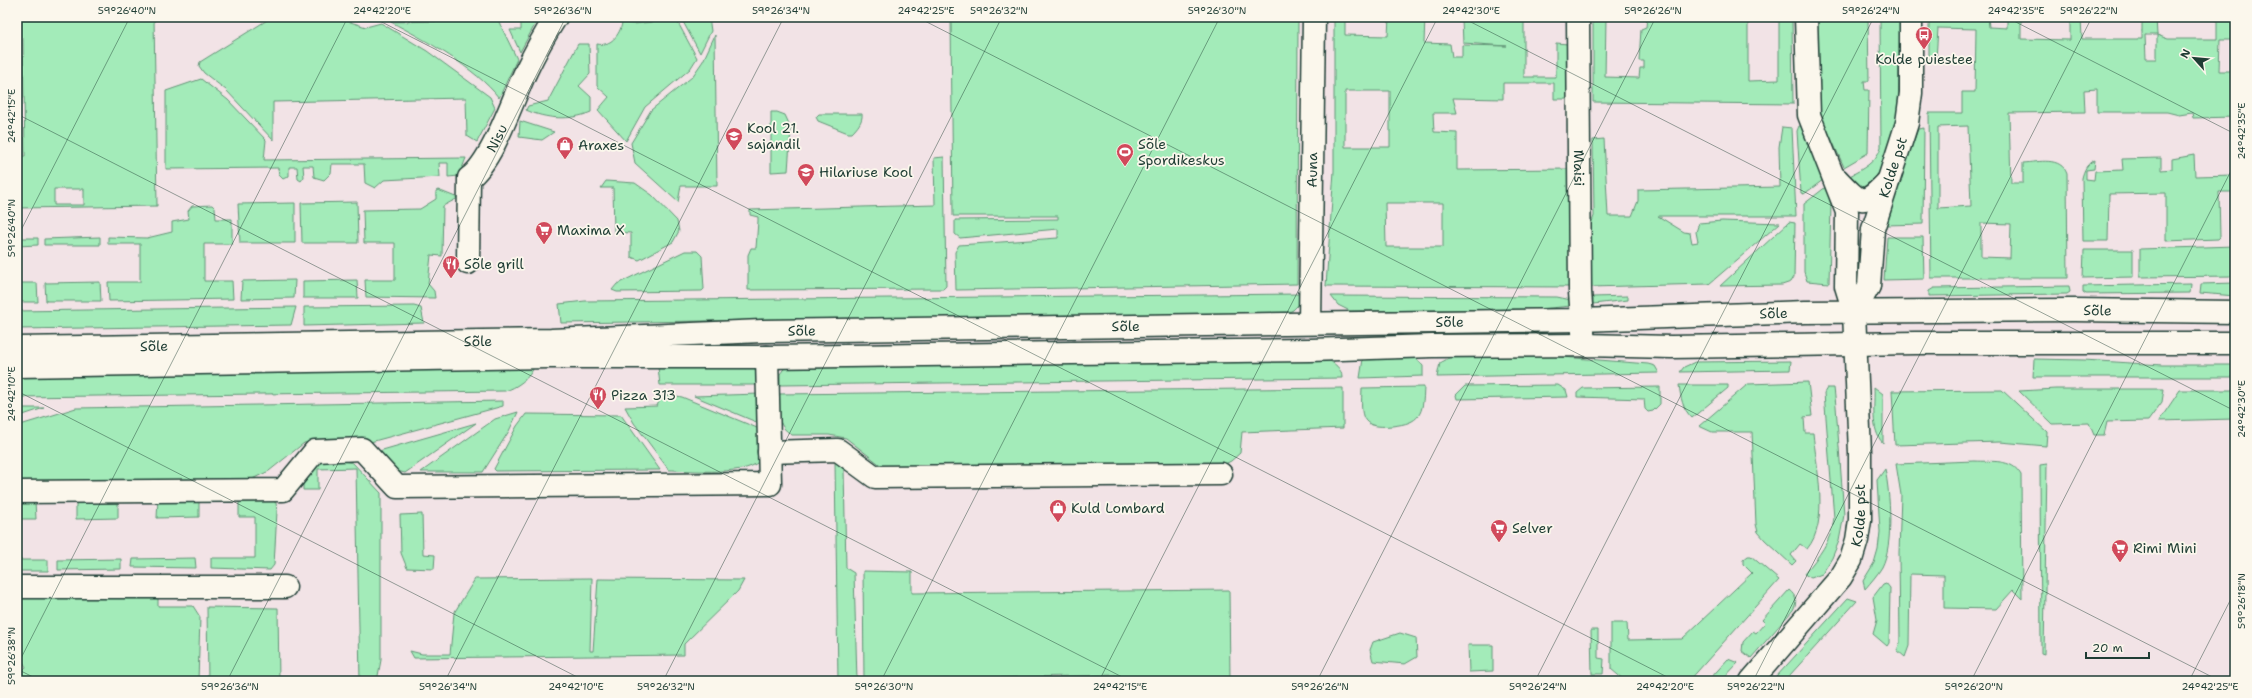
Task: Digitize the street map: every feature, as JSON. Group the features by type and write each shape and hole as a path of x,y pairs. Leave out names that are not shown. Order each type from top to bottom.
{"main road":[{"name":"Nisu","path":"468,263 469,178 476,173 491,147 526,71 556,17"},
{"name":"Auna","path":"1310,350 1314,17"},
{"name":"Maisi","path":"1578,17 1581,188 1579,208 1584,345"},
{"name":"Kolde pst","path":"1751,681 1842,577 1851,560 1858,540 1860,520 1860,453 1854,312 1846,286 1847,212 1835,177 1809,115 1806,17"},
{"name":"Kolde pst","path":"1854,312 1869,286 1872,229 1907,123 1911,93 1911,17"},
{"path":"1835,177 1854,196 1862,200 1872,198 1888,181"},
{"name":"Sõle","path":"17,348 551,340 762,331 1582,320 1854,312 2074,310 2235,312"},
{"name":"Sõle","path":"17,366 550,357 766,357 1310,350 1432,346 1584,345 1671,347 1855,344 2235,343"},
{"path":"17,492 283,490 315,451 362,449 396,487 770,484 766,357"},
{"path":"769,452 838,450 875,477 1221,474"},
{"path":"17,587 285,587"}],"green space":[{"path":"17,17 154,17 157,206 17,208 17,156 25,156 23,38 17,37","holes":["54,189 84,189 84,205 54,205"]},
{"path":"272,17 335,17 366,27 381,23 427,51 490,97 495,108 477,142 467,136 466,98 273,102 273,140 226,90 204,73 199,66 200,62"},
{"path":"709,17 711,31 700,53 681,18"},
{"name":"Sõle Spordikeskus","path":"951,17 1298,17 1297,284 956,290 955,252 959,245 1058,238 1058,229 960,238 955,234 955,220 1058,219 1058,216 953,216"},
{"path":"1334,17 1345,17 1345,35 1388,36 1389,17 1425,17 1424,43 1450,44 1452,57 1462,57 1462,45 1507,46 1463,43 1462,20 1450,20 1449,17 1524,17 1524,77 1556,77 1556,43 1568,44 1569,99 1554,99 1554,83 1503,83 1503,99 1453,98 1457,113 1433,113 1434,132 1457,133 1457,170 1569,169 1572,287 1326,286 1334,171","holes":["1345,91 1390,91 1390,147 1345,147","1385,203 1443,203 1443,247 1386,247"]},
{"path":"1593,17 1606,17 1605,77 1639,78 1640,68 1644,68 1644,61 1639,61 1641,29 1646,27 1647,17 1748,17 1748,81 1779,80 1779,17 1792,17 1793,104 1593,102"},
{"path":"1817,17 1868,17 1869,81 1864,81 1865,90 1869,90 1868,153 1844,167 1818,109"},
{"path":"1880,17 1900,17 1898,115 1877,180 1873,185 1859,189 1848,177 1872,161 1879,153 1881,147"},
{"path":"1929,17 1988,17 1989,27 2007,28 2007,17 2021,17 2021,39 2070,40 2070,17 2081,17 2082,39 2142,39 2142,17 2156,17 2157,35 2168,39 2217,39 2217,17 2235,17 2235,117 2193,118 2192,113 2179,115 2167,112 2097,112 2097,89 2084,90 2085,112 2009,113 2011,183 2023,183 2023,163 2042,161 2055,162 2064,168 2067,174 2068,278 1931,278 1929,113 1962,113 1962,92 1975,92 1976,29 1938,28 1936,60 1929,60","holes":["2145,35 2157,35 2157,59 2146,59","2220,40 2232,40 2231,71 2219,71","1968,126 1971,206 1938,208 1938,127","1981,223 2011,224 2010,258 1981,257"]},
{"path":"521,19 538,19 520,52 510,30 521,30"},
{"path":"676,19 697,58 690,69 645,107 626,141 598,110 609,97 597,86 597,44 606,44 614,39 619,32 622,23 634,24"},
{"path":"498,20 517,59 499,98 477,76 464,66 434,46 391,22"},
{"path":"715,35 717,186 681,186 678,202 635,163 631,143 651,110 692,77 703,61"},
{"path":"578,44 589,44 590,74 579,86 591,97 591,112 575,117 558,118 526,110 528,106 548,101"},
{"path":"201,79 228,100 266,140 264,160 466,158 459,176 448,177 448,163 439,163 440,177 384,180 375,188 365,183 364,164 332,164 331,173 324,180 314,177 313,166 303,166 304,177 301,181 298,179 297,167 289,167 289,176 283,179 279,175 278,168 166,169 166,91"},
{"path":"771,112 777,112 785,115 791,128 788,171 771,172"},
{"path":"819,114 862,114 862,117 861,122 856,129 852,133 848,133 818,121 816,117"},
{"path":"520,121 554,132 542,140 519,137"},
{"path":"1799,126 1802,126 1823,180 1804,194 1801,193 1797,131"},
{"path":"1782,127 1792,128 1796,216 1658,216 1684,232 1690,233 1692,243 1698,242 1696,232 1699,223 1722,221 1780,223 1709,284 1589,287 1591,225 1594,216 1593,140 1604,139 1608,216 1632,216 1638,201 1638,190 1780,187 1779,147"},
{"path":"1924,128 1923,224 1886,225 1892,202 1918,129"},
{"path":"2194,155 2195,176 2235,175 2235,192 2219,192 2220,237 2218,239 2166,241 2166,193 2109,194 2108,241 2083,241 2082,178 2085,170 2090,163 2095,160 2094,169 2086,170 2086,179 2094,180 2095,171 2123,170 2122,159 2161,158 2161,170 2172,169 2172,159"},
{"path":"944,157 946,286 943,289 748,290 748,255 751,248 756,248 758,221 758,217 750,215 750,210 935,205 934,158"},
{"path":"606,181 635,183 652,195 677,221 679,231 673,242 639,260 631,257 631,233 614,232 613,188 601,188"},
{"path":"1827,186 1831,205 1829,283 1807,281 1804,272 1804,204"},
{"path":"438,190 458,198 443,206 442,256 431,255 428,284 434,291 435,298 366,297 365,280 395,280 395,243 364,243 363,210 420,209 436,199 436,191"},
{"path":"357,202 358,243 302,243 301,203"},
{"path":"295,203 295,243 240,243 238,204"},
{"path":"212,205 215,208 216,219 232,219 232,244 204,244 204,281 232,281 233,299 109,301 108,282 140,282 140,244 108,244 108,237 147,238 172,232 172,222 189,219 188,211 192,206"},
{"path":"1789,222 1795,223 1794,277 1791,282 1782,285 1720,286"},
{"path":"100,237 100,245 44,245 44,239"},
{"path":"1887,237 1923,237 1924,279 1884,280"},
{"path":"17,238 38,238 38,245 17,246"},
{"path":"2235,246 2235,276 2140,277 2140,249"},
{"path":"2084,250 2133,250 2133,277 2083,278"},
{"path":"685,251 697,251 702,256 704,289 702,291 617,292 612,290 617,284"},
{"path":"295,280 294,298 241,299 242,281"},
{"path":"357,280 358,298 303,298 303,281"},
{"path":"100,282 101,301 46,301 45,283"},
{"path":"17,283 37,283 38,302 17,302"},
{"path":"2235,283 2235,296 2200,293 2201,284"},
{"path":"2191,284 2190,293 2086,294 2083,292 2083,286"},
{"path":"2069,286 2070,292 2067,294 1929,296 1929,291 1934,288"},
{"path":"1302,294 1302,301 1293,310 1287,313 561,323 559,304 585,301"},
{"path":"1331,296 1557,297 1571,300 1571,306 1540,309 1350,311 1338,305"},
{"path":"1628,296 1628,300 1593,304 1593,297"},
{"path":"414,306 421,308 424,323 304,326 304,307"},
{"path":"296,307 291,325 17,329 17,311"},
{"path":"1538,355 1648,364 1655,366 1659,373 1437,377 1440,363 1453,356"},
{"path":"1414,356 1423,366 1423,376 1360,378 1363,359"},
{"path":"1326,359 1335,364 1341,371 1342,378 780,385 780,374 786,366"},
{"path":"2034,359 2084,360 2162,365 2235,365 2235,377 2033,377"},
{"path":"1791,361 1790,370 1680,372 1684,367 1695,362"},
{"path":"534,367 522,382 514,388 505,391 17,397 17,375"},
{"path":"658,367 755,368 759,375 759,385 660,385"},
{"path":"1808,382 1812,416 1804,417 1805,433 1813,433 1820,493 1820,509 1814,538 1807,549 1800,544 1791,555 1796,561 1792,565 1758,532 1756,524 1752,432 1712,432 1699,426 1748,384"},
{"path":"1558,385 1566,390 1568,397 1457,399 1456,395 1465,386"},
{"path":"1679,385 1728,385 1728,388 1692,418 1684,407"},
{"path":"1424,387 1423,404 1418,416 1415,419 1402,425 1381,426 1368,423 1364,419 1362,413 1362,388"},
{"path":"1660,387 1660,404 1653,411 1648,412 1645,409 1644,399 1577,397 1577,393 1583,388"},
{"path":"1874,387 1883,394 1883,443 1876,431 1874,416"},
{"path":"1343,388 1343,428 1242,432 1240,453 1231,461 1221,466 883,467 846,438 829,435 792,435 783,427 779,418 778,407 778,394"},
{"path":"1827,388 1834,388 1844,515 1839,541 1832,558 1822,574 1811,578 1804,574 1824,548 1830,534 1834,518 1824,393"},
{"path":"2056,389 2164,389 2162,402 2148,421 2107,422 2104,435 2094,435 2089,423 2053,424 2019,391"},
{"path":"2002,390 2047,432 2046,446 2000,442 1895,445 1892,391"},
{"path":"2180,390 2235,390 2234,419 2159,421"},
{"path":"760,394 761,424 694,396"},
{"path":"671,395 682,397 762,430 763,448 761,458 756,464 746,468 734,470 669,470 634,423 625,407 657,406 661,397"},
{"path":"503,401 503,406 363,444 322,441 304,443 269,471 252,479 17,481 17,426 76,408"},
{"path":"17,408 44,408 17,417"},
{"path":"518,412 509,431 483,472 421,472 495,419"},
{"path":"526,414 621,415 660,470 496,471 494,469 517,426"},
{"path":"476,423 405,473 397,471 379,451"},
{"path":"343,461 353,463 381,493 381,660 377,681 360,681 356,468 318,469 318,490 303,490 303,476 315,463"},
{"path":"1994,461 2007,463 2021,475 2022,599 2013,590 1996,609 1944,608 1944,575 1910,574 1909,646 1905,657 1897,650 1900,643 1899,553 1901,495 1896,464"},
{"path":"835,462 844,469 846,568 854,573 857,681 838,681"},
{"path":"2047,464 2044,654 2041,653 2040,465"},
{"path":"1885,469 1890,518 1890,532 1886,557 1882,567 1865,589 1863,581 1874,563 1878,549 1880,532 1877,480"},
{"path":"239,495 270,499 276,503 277,511 274,565 270,570 211,568 211,558 255,558 255,517 239,517"},
{"path":"158,498 199,498 199,517 157,518"},
{"path":"118,499 118,518 76,519 76,500"},
{"path":"17,500 35,501 36,519 17,519"},
{"path":"422,514 423,554 435,555 434,569 407,568 401,553 400,515"},
{"path":"1748,556 1751,556 1779,580 1689,681 1625,681 1611,669 1611,623 1627,623 1628,640 1682,639 1752,573 1743,564 1743,560"},
{"path":"195,558 196,568 132,567 133,559"},
{"path":"121,559 121,569 58,570 58,560"},
{"path":"17,560 48,560 48,571 17,571"},
{"path":"863,571 912,572 912,593 1229,590 1230,680 1116,681 1116,675 864,681"},
{"path":"592,578 590,651 593,651 598,579 744,580 738,591 684,644 684,655 414,658 410,651 422,654 450,654 454,613 475,579"},
{"path":"1886,583 1890,588 1889,643 1887,646 1873,634 1877,620 1873,597 1883,584"},
{"path":"1789,590 1796,599 1793,610 1751,658 1742,651 1743,642 1753,631 1756,633 1765,623 1762,620"},
{"path":"158,593 158,606 193,606 200,617 198,681 17,681 17,660 23,670 26,667 17,651 17,595"},
{"path":"1848,598 1857,601 1789,676 1785,679 1776,677"},
{"path":"207,607 278,608 279,681 208,681"},
{"path":"1591,630 1598,630 1598,658 1604,659 1603,674 1592,674"},
{"path":"1400,633 1416,638 1417,657 1405,664 1373,661 1370,650 1373,642"},
{"path":"1468,645 1493,645 1493,671 1469,672"},
{"path":"1728,659 1738,663 1721,681 1708,681"}],"place":[{"name":"Kolde puiestee","path":"1924,50"},
{"name":"Kool 21. sajandil","path":"734,151"},
{"name":"Araxes","path":"565,160"},
{"name":"Sõle Spordikeskus","path":"1125,167"},
{"name":"Hilariuse Kool","path":"806,187"},
{"name":"Maxima X","path":"544,245"},
{"name":"Sõle grill","path":"451,279"},
{"name":"Pizza 313","path":"598,410"},
{"name":"Kuld Lombard","path":"1058,523"},
{"name":"Selver","path":"1499,543"},
{"name":"Rimi Mini","path":"2120,563"}]}
